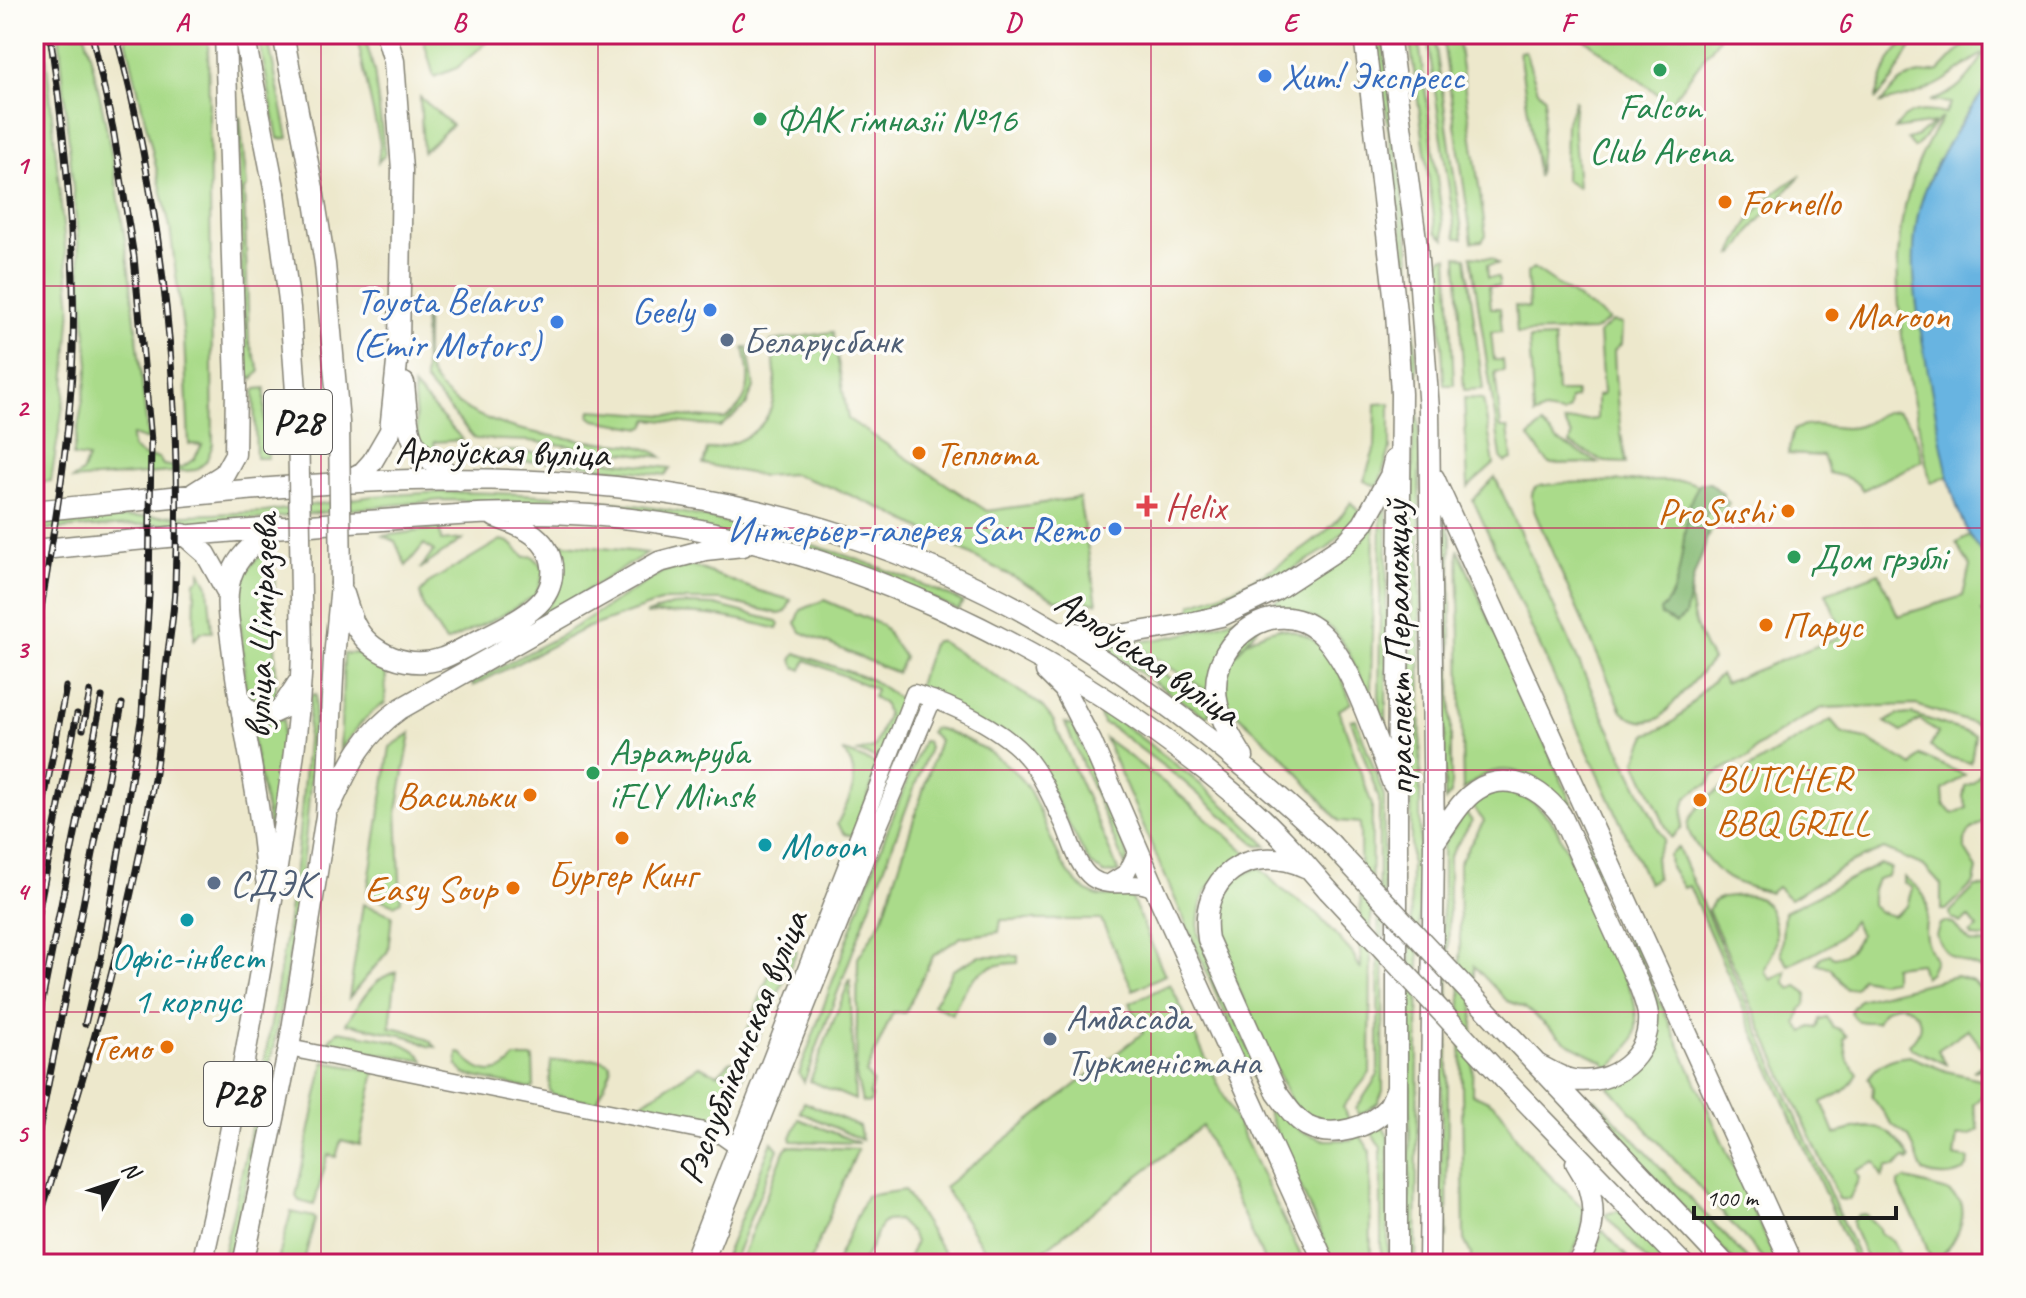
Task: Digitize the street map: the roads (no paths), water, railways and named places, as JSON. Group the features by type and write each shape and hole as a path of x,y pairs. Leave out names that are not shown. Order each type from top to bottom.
{"main road":[{"path":"190,495 224,474 235,454 236,386 225,34"},
{"name":"вуліца Ціміразева","path":"202,1264 242,1075 268,923 284,825 302,676 298,420 290,308 275,193 244,34"},
{"name":"вуліца Ціміразева","path":"243,1264 289,1048 326,816 341,584 339,422 326,277 313,189 283,34"},
{"path":"340,484 363,472 390,431 399,343 402,170 394,61 386,34"},
{"name":"праспект Пераможцаў","path":"1364,34 1396,312 1400,436 1397,1264"},
{"name":"праспект Пераможцаў","path":"1389,34 1417,247 1428,393 1434,843 1430,1257"},
{"path":"399,343 409,435 425,457 459,480"},
{"path":"1058,631 1114,636 1181,625 1221,616 1274,591 1343,546 1363,524 1390,476 1400,436"},
{"path":"1430,469 1792,1264"},
{"name":"Арлоўская вуліца","path":"34,511 340,484 459,480 617,487 776,515 910,558 967,583 1058,631 1160,700 1254,774 1331,844 1725,1264"},
{"path":"341,584 354,624 377,650 401,660 445,657 520,619 537,606 548,592 553,568 544,544 531,532 484,513"},
{"name":"Арлоўская вуліца","path":"34,550 278,526 484,513 591,515 707,532 760,544 927,600 1093,690 1181,750 1248,805 1558,1136 1683,1264"},
{"path":"268,923 265,850 239,700 227,592 233,570 242,556 278,526"},
{"path":"183,534 206,554 227,592"},
{"path":"326,816 352,760 364,742 382,722 400,709 659,562 705,550 760,544"},
{"path":"1254,774 1221,716 1216,690 1218,672 1225,655 1244,632 1259,622 1288,618 1304,622 1318,631 1342,662 1397,795"},
{"path":"1011,644 1064,689 1091,741 1325,1264"},
{"path":"239,700 257,715 275,713 290,698 302,676"},
{"path":"1434,843 1463,801 1497,781 1510,781 1539,792 1550,800 1561,815 1639,985 1648,1013 1648,1029 1636,1056 1614,1075 1602,1080 1576,1081 1539,1065"},
{"path":"1310,870 1286,859 1261,859 1232,870 1213,892 1208,906 1205,921 1208,939 1277,1093 1300,1120 1327,1132 1346,1132 1387,1108 1396,1090"},
{"path":"1558,1136 1581,1170 1593,1209 1593,1233 1577,1264"},
{"path":"1430,1257 1446,1264"}],"street":[{"name":"Рэспубліканская вуліца","path":"864,845 914,693 983,724 1014,744 1029,759 1053,801 1079,861 1090,877 1108,883"},
{"name":"Рэспубліканская вуліца","path":"691,1264 736,1146 864,845 933,699"},
{"path":"704,1264 864,845"},
{"path":"1108,883 1127,872 1138,849"},
{"path":"1108,883 1148,884 1156,891"},
{"path":"289,1048 719,1134 736,1146"}],"water":[{"path":"1992,79 1992,568 1963,523 1949,477 1916,302 1914,253 1920,206 1933,172 1950,140"}],"railway":[{"path":"34,651 64,463 73,349 73,270 68,191 50,34"},
{"path":"85,1024 101,958 142,715 149,595 151,441 134,257 113,129 92,34"},
{"path":"34,1235 85,1070 129,903 155,775 174,598 175,449 166,309 146,170 116,34"},
{"path":"34,852 66,687"},
{"path":"83,729 90,692"},
{"path":"34,1042 102,697"},
{"path":"34,1157 122,704"},
{"path":"34,934 77,714"}],"place":[{"name":"Falcon Club Arena","path":"1660,70"},
{"name":"Хит! Экспресс","path":"1265,76"},
{"name":"ФАК гімназіі №16","path":"760,119"},
{"name":"Fornello","path":"1725,202"},
{"name":"Geely","path":"710,310"},
{"name":"Maroon","path":"1832,315"},
{"name":"Toyota Belarus (Emir Motors)","path":"557,322"},
{"name":"Беларусбанк","path":"727,340"},
{"name":"Теплота","path":"919,453"},
{"name":"Helix","path":"1147,506"},
{"name":"ProSushi","path":"1788,511"},
{"name":"Интерьер-галерея San Remo","path":"1115,529"},
{"name":"Дом грэблі","path":"1794,557"},
{"name":"Парус","path":"1766,625"},
{"name":"Аэратруба iFLY Minsk","path":"593,773"},
{"name":"Васильки","path":"530,795"},
{"name":"BUTCHER BBQ GRILL","path":"1700,800"},
{"name":"Бургер Кинг","path":"622,838"},
{"name":"Mooon","path":"765,845"},
{"name":"СДЭК","path":"214,883"},
{"name":"Easy Soup","path":"513,888"},
{"name":"Офіс-інвест 1 корпус","path":"187,920"},
{"name":"Амбасада Туркменістана","path":"1050,1039"},
{"name":"Гемо","path":"167,1047"}]}
